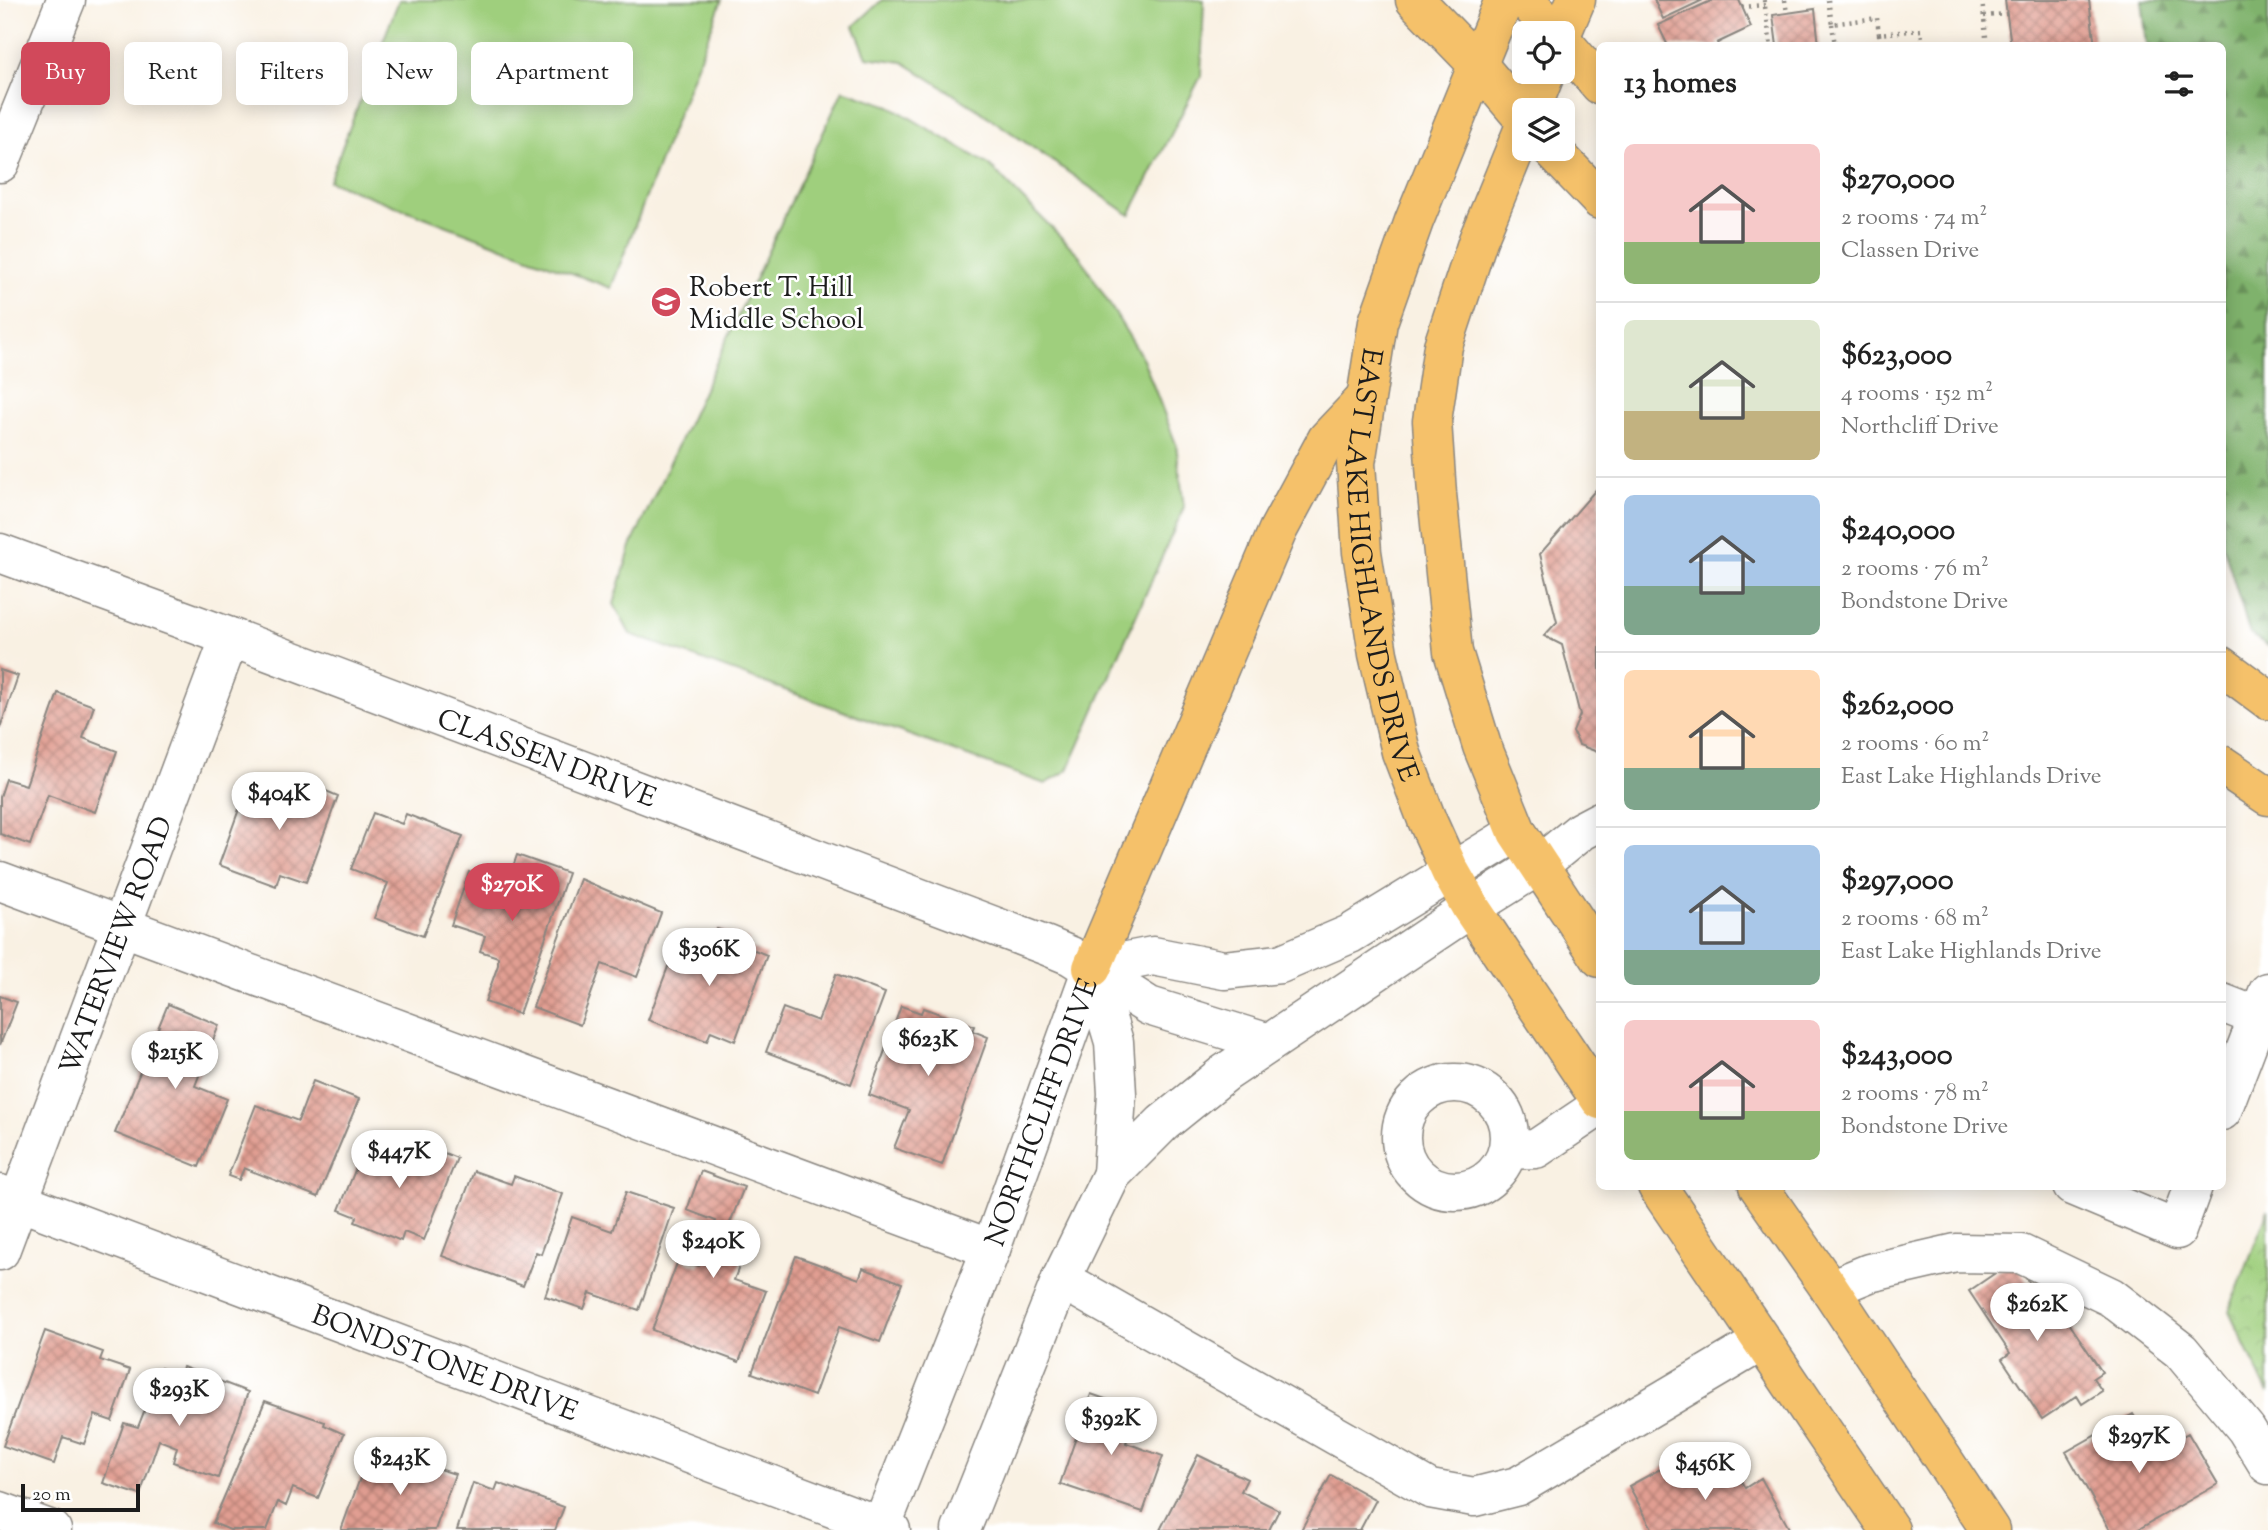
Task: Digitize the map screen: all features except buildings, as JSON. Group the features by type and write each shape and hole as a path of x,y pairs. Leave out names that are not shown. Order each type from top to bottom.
{"main road":[{"path":"1415,0 1478,65 1512,105"},
{"name":"EAST LAKE HIGHLANDS DRIVE","path":"1504,0 1414,221 1378,322 1356,463 1362,552 1377,654 1401,752 1450,871 1471,908 1596,1094"},
{"path":"1526,0 1544,21"},
{"path":"1567,21 1576,0"},
{"path":"1575,56 1596,80"},
{"name":"EAST LAKE HIGHLANDS DRIVE","path":"1512,157 1478,240 1443,346 1432,421 1453,652 1482,746 1517,832 1596,952"},
{"path":"1563,161 1596,196"},
{"path":"1092,968 1278,530 1327,439 1365,399"},
{"path":"2226,669 2268,700"},
{"path":"2226,768 2268,796"},
{"path":"1660,1190 1890,1530"},
{"path":"1761,1190 1990,1530"}],"street":[{"path":"0,163 66,0"},
{"name":"CLASSEN DRIVE","path":"0,553 230,637 1047,946 1092,968 1149,1006 1269,1043"},
{"name":"WATERVIEW ROAD","path":"0,1251 9,1197 122,926 230,637"},
{"path":"961,1530 1061,1279 1112,1174 1163,1122 1225,1073 1538,866 1581,831 1596,823"},
{"name":"NORTHCLIFF DRIVE","path":"884,1529 991,1249 1092,968 1153,956 1224,970 1280,964 1350,934 1517,832"},
{"path":"0,881 991,1249"},
{"path":"1092,968 1114,1042 1117,1094 1112,1174"},
{"path":"2226,1003 2263,1005 2226,1101"},
{"path":"1508,1150 1536,1149 1596,1108"},
{"path":"2081,1190 2176,1230 2191,1190"},
{"name":"BONDSTONE DRIVE","path":"9,1197 884,1529"},
{"path":"1830,1289 1869,1273 1956,1253 2021,1254 2111,1297 2181,1351 2246,1429 2268,1465"},
{"path":"1061,1279 1430,1489 1474,1497 1518,1486 1761,1342"},
{"path":"0,1511 52,1530"}],"path":[{"path":"1785,0 1787,13"},
{"path":"1828,0 1834,42"},
{"path":"1982,0 1987,42"},
{"path":"1742,7 1765,2 1770,42"},
{"path":"1984,16 2007,14"},
{"path":"1832,24 1877,18 1880,42"},
{"path":"1879,34 1921,30 1922,42"}],"green space":[{"path":"399,0 722,0 611,288 329,181 362,96 362,105 457,105 457,42 383,42"},
{"path":"882,0 1204,0 1201,76 1130,215 980,111 903,62 867,57 854,26"},
{"path":"2142,0 2268,0 2268,646 2250,634 2226,555 2226,42 2147,42"},
{"path":"843,90 890,106 989,165 1080,256 1143,359 1176,444 1184,507 1068,770 1045,784 630,634 614,604 631,546"},
{"path":"2268,1210 2268,1393 2229,1311"}],"place":[{"name":"Robert T. Hill Middle School","path":"666,302"}]}
